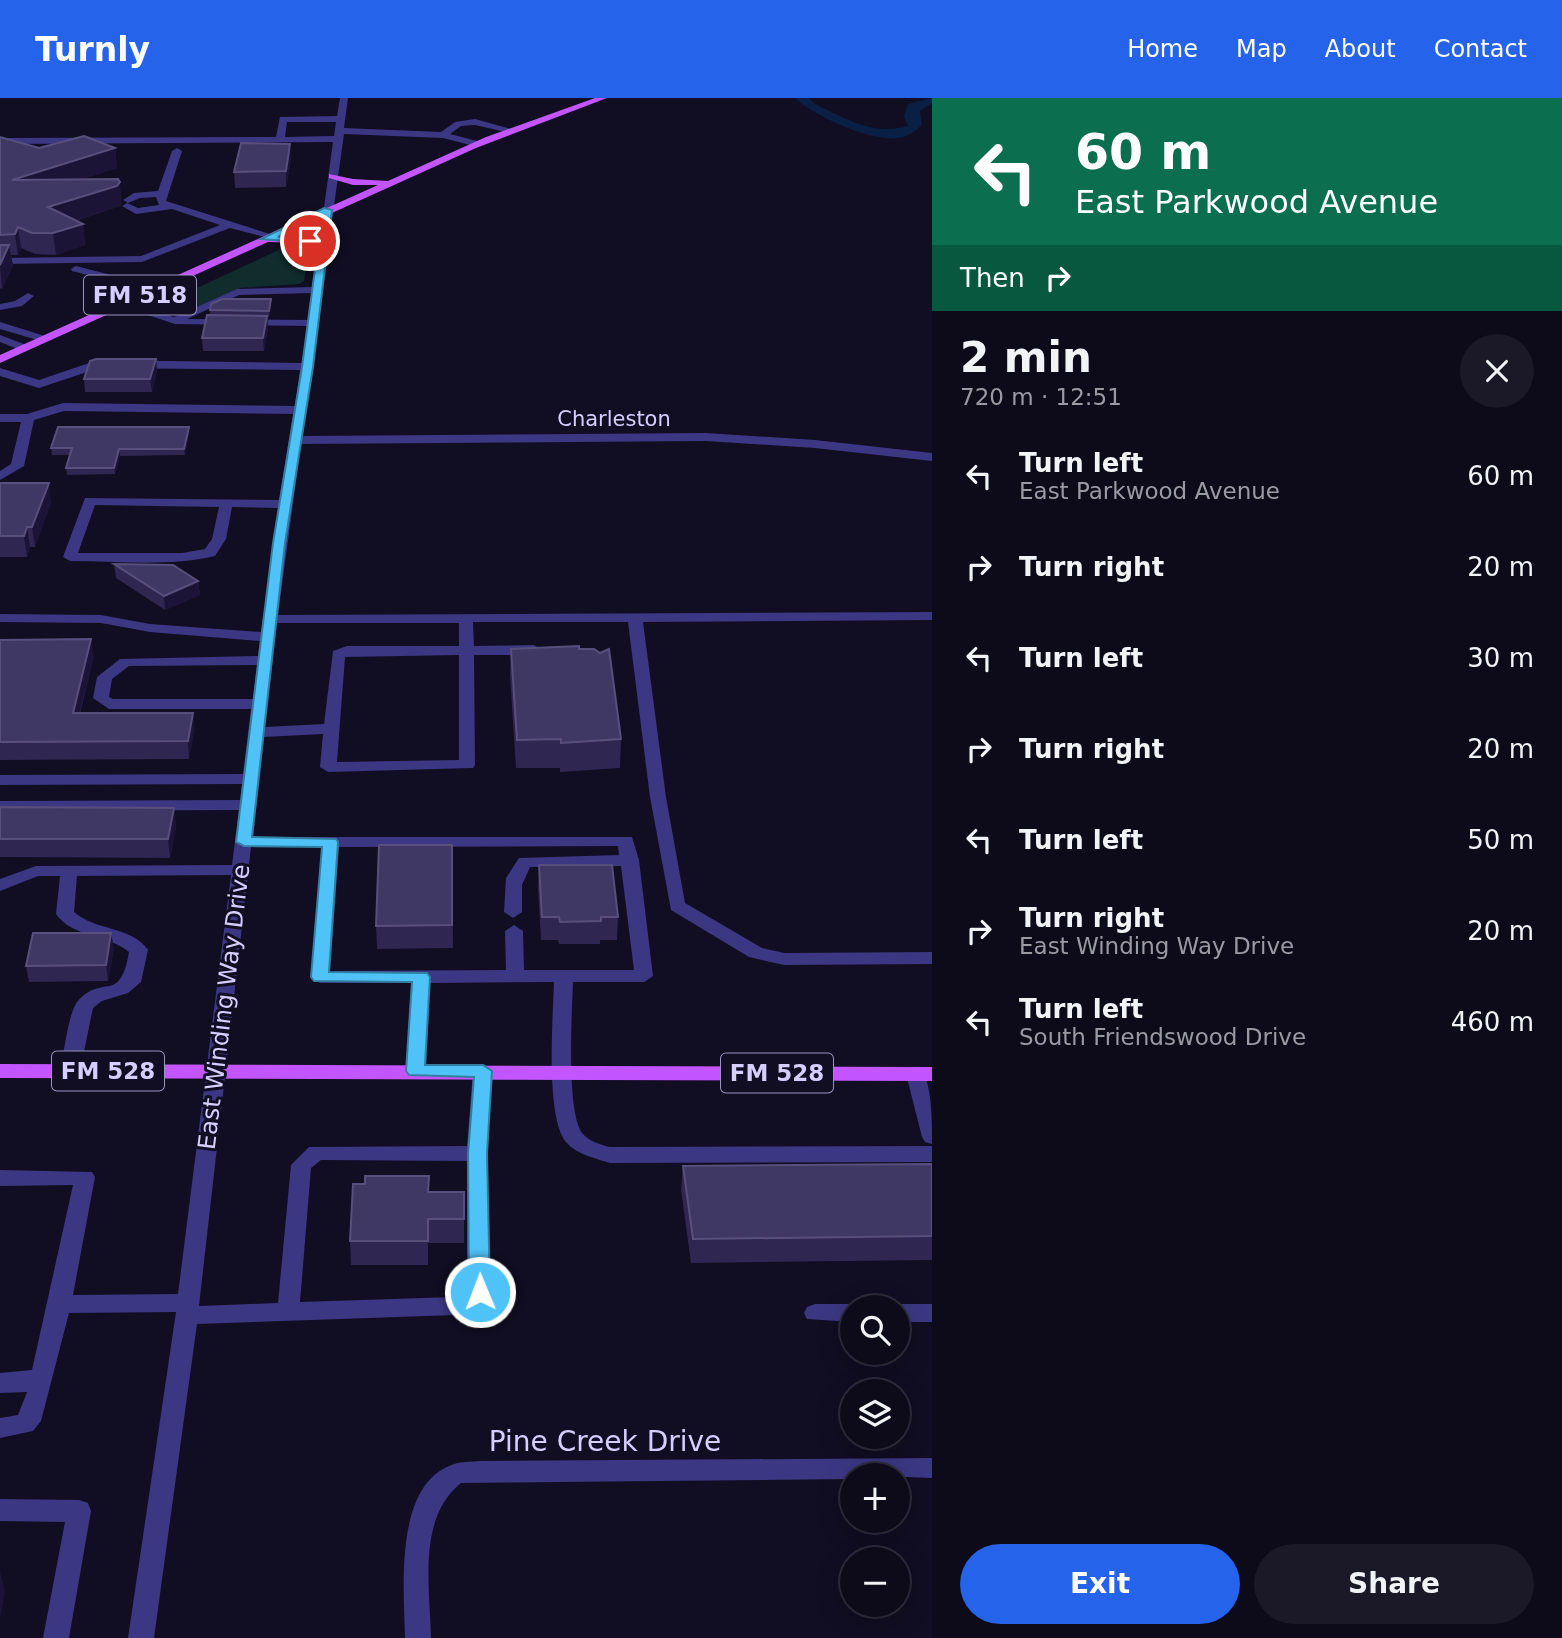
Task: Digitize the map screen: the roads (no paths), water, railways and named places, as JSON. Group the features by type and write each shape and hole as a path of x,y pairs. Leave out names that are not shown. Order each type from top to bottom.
{"main road":[{"name":"FM 518","path":"531,122 539,112 571,98"},
{"name":"FM 518","path":"0,359 510,130 531,122 558,117 603,98"},
{"path":"332,176 353,182 391,182"},
{"path":"267,238 304,240 321,247"},
{"name":"FM 528","path":"0,1071 924,1074"}],"street":[{"name":"East Winding Way Drive","path":"141,1638 187,1309 270,619 344,98"},
{"path":"280,140 283,119 341,119"},
{"path":"443,135 456,123 467,121 510,130"},
{"path":"0,141 280,140 340,135 443,135 478,144"},
{"path":"177,151 160,200 169,207 267,238"},
{"path":"0,152 257,151"},
{"path":"271,151 284,152"},
{"path":"323,152 337,152"},
{"path":"162,194 138,195 127,203 132,210 169,207"},
{"path":"0,261 142,259 229,225"},
{"path":"0,269 83,269 154,289"},
{"path":"175,321 237,292 318,290"},
{"path":"235,305 237,292"},
{"path":"258,315 261,292"},
{"path":"1,307 18,304 28,296"},
{"path":"120,304 175,321 231,320 258,315 313,323"},
{"path":"0,325 44,339"},
{"path":"0,338 25,348"},
{"path":"0,372 39,384 98,364 307,367"},
{"path":"0,418 28,418 63,407 300,410"},
{"path":"0,476 17,466 28,418"},
{"name":"Charleston","path":"296,440 706,438 815,444 932,457"},
{"path":"226,505 219,539 210,553 182,557 70,557 90,501 286,504"},
{"path":"270,619 932,616"},
{"path":"635,617 658,797 677,906 756,953 784,959 932,958"},
{"path":"0,618 101,619 150,628 268,637"},
{"path":"466,618 467,651 467,765 328,767 338,654 467,651 545,650"},
{"path":"260,704 109,704 101,698 104,677 125,662 265,660"},
{"path":"257,732 330,729"},
{"path":"0,780 251,779"},
{"path":"0,806 248,805"},
{"path":"244,842 626,841 643,976 320,977 331,842"},
{"path":"515,976 514,878 517,868 525,862 630,860"},
{"path":"0,885 36,872 240,870"},
{"path":"69,871 65,914 73,923 131,943 139,950 134,978 121,989 95,996 84,1006 70,1071"},
{"path":"564,976 562,1072 571,1133 590,1149 610,1155 932,1154"},
{"path":"415,1071 421,977"},
{"path":"60,1304 288,1311 455,1306 475,1298 480,1292 477,1154 483,1071"},
{"path":"924,1074 932,1137"},
{"path":"288,1311 301,1165 316,1153 477,1154"},
{"path":"0,1178 85,1177 60,1304 33,1414 25,1424 0,1428"},
{"path":"815,1313 840,1313"},
{"path":"910,1313 932,1313"},
{"path":"0,1383 28,1382 42,1377"},
{"name":"Pine Creek Drive","path":"418,1638 419,1538 424,1510 436,1492 454,1474 481,1471 932,1468"},
{"path":"0,1510 79,1511 56,1638"}],"water":[{"path":"795,98 809,98 815,104 849,120 883,129 908,126 904,116 908,104 932,98 932,103 920,111 922,125 917,129 902,137 887,138 844,126 815,112"}]}
